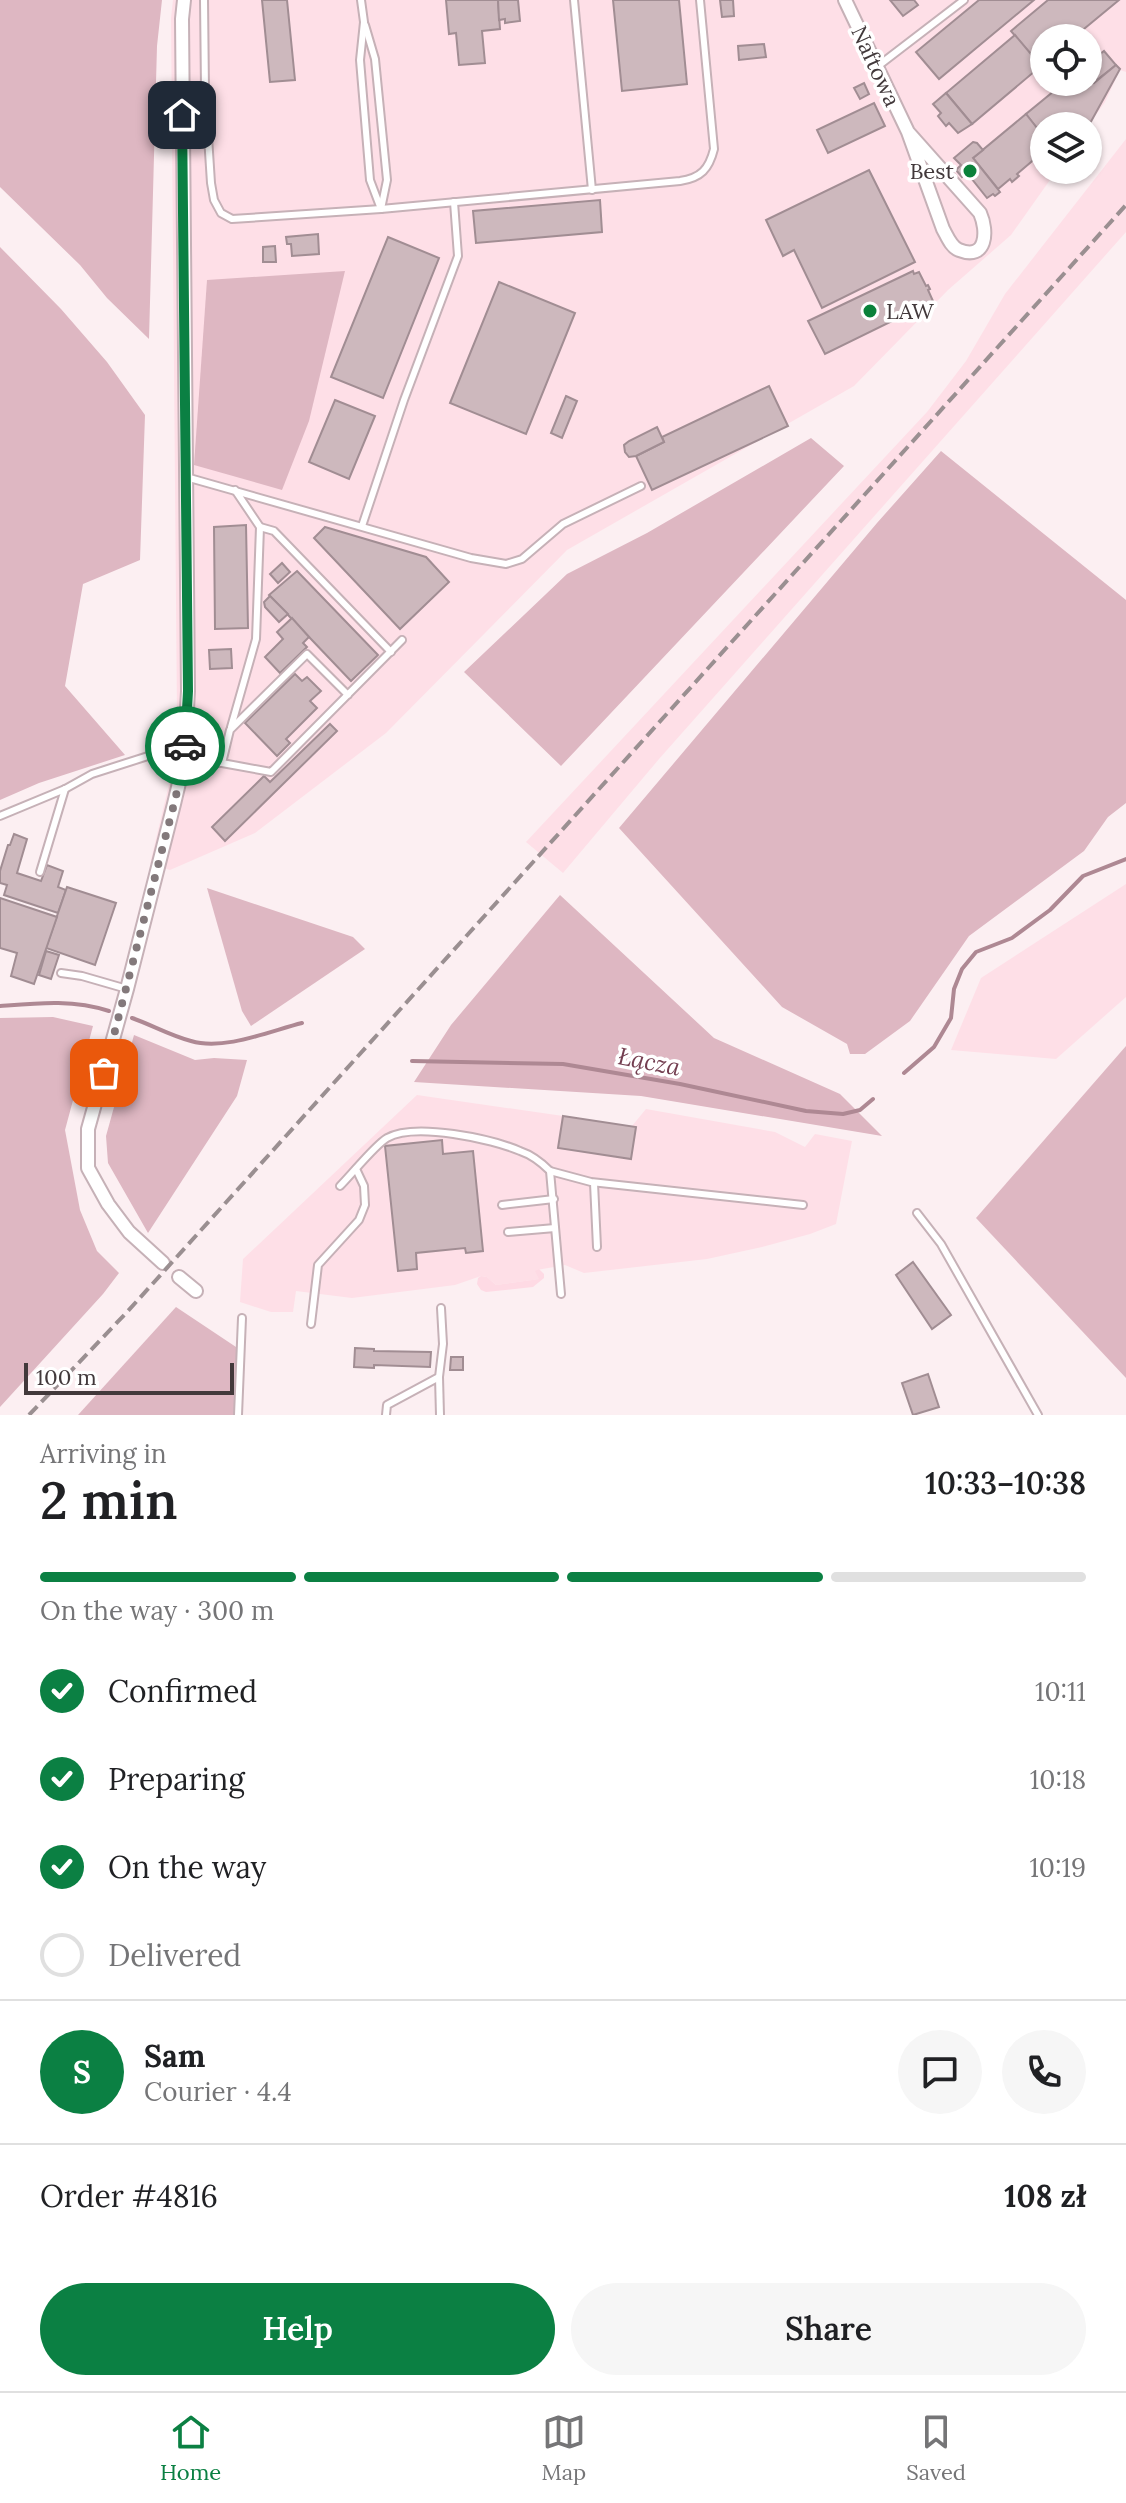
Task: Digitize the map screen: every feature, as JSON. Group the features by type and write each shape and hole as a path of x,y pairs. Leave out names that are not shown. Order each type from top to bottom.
{"street":[{"path":"163,1263 129,1232 108,1204 88,1168 88,1129 184,762 188,691 182,147 184,0"},
{"name":"Naftowa","path":"845,0 908,132 943,229 958,250 974,251 986,236 980,213 908,132"},
{"path":"179,1277 196,1291"}],"lane":[{"path":"204,0 205,90 211,183 214,200 221,213 232,219 381,209 693,179 706,171 714,149 700,0"},
{"path":"361,0 375,59 386,165 387,180 381,209"},
{"path":"574,0 592,190"},
{"path":"877,67 964,0"},
{"path":"364,22 360,60 370,180 381,209"},
{"path":"362,526 404,400 458,256 454,202"},
{"path":"186,477 471,558 506,564 522,559 563,524 641,486"},
{"path":"222,763 256,639 260,527 235,490"},
{"path":"260,527 274,531 391,652"},
{"path":"0,822 3,815 92,774 148,756 184,762 222,763 271,772 402,640"},
{"path":"230,730 307,654 348,695"},
{"path":"40,872 65,789"},
{"path":"61,973 127,989"},
{"path":"340,1186 386,1138 402,1133 438,1132 520,1150 540,1161 550,1171 594,1183 803,1205"},
{"path":"311,1324 318,1265 359,1220 365,1205 364,1186 356,1169"},
{"path":"550,1171 561,1294"},
{"path":"594,1183 597,1247"},
{"path":"502,1205 554,1199"},
{"path":"917,1213 941,1244 1038,1415"},
{"path":"508,1232 555,1228"},
{"path":"440,1415 441,1308"},
{"path":"238,1415 242,1318"},
{"path":"386,1415 387,1405 439,1377"}],"shaded area":[{"path":"0,0 162,0 157,46 149,339 107,298 80,265 0,187"},
{"path":"173,0 1126,0 1126,72 1120,70 1105,102 1098,112 1030,112 1030,184 1047,184 1011,235 948,290 854,386 567,550 386,733 255,833 170,870 150,864 171,776 177,716"},
{"path":"1126,139 1126,232 659,759 563,873 526,842 927,412 966,361 1005,294 1091,184 1102,184 1102,170"},
{"path":"0,247 61,309 107,362 145,415 140,560 83,584 65,686 125,755 39,783 0,800"},
{"path":"345,271 309,421 282,490 194,465 207,280"},
{"path":"811,438 844,466 561,766 464,672 567,574 647,533"},
{"path":"941,451 1126,600 1126,803 1108,817 1084,851 969,936 910,1021 865,1054 850,1054 847,1044 782,1007 619,828"},
{"path":"1126,884 1126,997 1056,1059 951,1050 981,978"},
{"path":"207,888 353,937 365,949 251,1026 242,1011"},
{"path":"560,895 714,1038 840,1094 882,1136 641,1096 414,1082 451,1025"},
{"path":"53,1017 93,1026 65,1130 80,1210 97,1251 119,1273 0,1407 0,1018"},
{"path":"134,1035 195,1060 247,1060 237,1096 148,1233 108,1163 106,1136"},
{"path":"1126,1046 1126,1378 976,1218"},
{"path":"417,1095 632,1126 646,1109 775,1132 805,1147 815,1134 852,1141 836,1224 810,1234 707,1259 584,1273 565,1265 537,1270 540,1279 496,1285 481,1276 455,1285 352,1298 296,1291 293,1312 271,1312 240,1302 243,1259"},
{"path":"539,1269 544,1278 533,1287 486,1292 477,1284 481,1276 496,1285 539,1279 535,1271"},
{"path":"176,1307 239,1349 236,1415 78,1415"}],"building":[{"path":"262,0 287,0 295,80 270,82"},
{"path":"446,0 498,0 500,29 482,31 485,63 459,65 456,33 449,34"},
{"path":"498,0 518,0 520,21 505,23 505,19 499,20"},
{"path":"613,0 679,0 687,84 622,91"},
{"path":"720,0 733,0 734,16 722,17"},
{"path":"890,0 914,0 918,5 903,16"},
{"path":"979,0 1034,0 939,79 916,52"},
{"path":"1048,0 1119,0 1090,24 1030,24 1030,53 1011,31"},
{"path":"1015,35 1030,53 1030,75 972,124 946,93"},
{"path":"764,44 766,57 739,60 738,46"},
{"path":"1104,51 1116,65 1102,76"},
{"path":"1116,65 1120,69 1096,112 1030,112 1030,119 1026,114 1048,96 1102,96 1102,76"},
{"path":"864,83 869,94 860,99 854,88"},
{"path":"946,93 972,124 958,133 949,123 946,126 933,104"},
{"path":"874,103 885,126 828,153 817,130"},
{"path":"1026,114 1030,119 1030,163 1012,182 1010,179 998,189 973,158"},
{"name":"Best","path":"973,142 983,150 973,158 1000,192 995,196 993,194 987,198 967,173 962,177 956,170 961,165 954,158"},
{"path":"869,170 915,262 822,308 794,250 783,256 766,220"},
{"path":"600,200 602,232 476,243 473,211"},
{"path":"318,234 319,254 292,256 291,244 287,244 286,237"},
{"path":"388,237 439,258 383,398 331,377"},
{"path":"275,246 276,262 263,262 263,247"},
{"name":"LAW","path":"913,271 914,274 919,272 928,285 933,301 825,354 808,321"},
{"path":"499,282 575,313 526,434 450,403"},
{"path":"769,386 788,426 652,490 636,456 664,442 662,437"},
{"path":"566,396 577,401 562,438 551,433"},
{"path":"335,400 375,416 349,479 309,462"},
{"path":"657,427 664,442 629,457 624,445"},
{"path":"246,525 248,628 215,629 214,527"},
{"path":"325,527 426,557 449,582 400,629 314,538"},
{"path":"282,563 290,572 278,583 270,574"},
{"path":"297,571 378,655 351,681 269,595"},
{"path":"270,596 288,614 279,622 265,607 264,602"},
{"path":"292,618 309,637 303,643 307,647 280,673 265,657 283,639 277,632"},
{"path":"231,649 232,668 210,669 209,650"},
{"path":"295,674 302,681 307,677 321,691 310,701 317,708 286,739 290,743 277,756 245,723"},
{"path":"330,724 337,731 225,841 212,827 264,776 270,782"},
{"path":"14,834 27,839 17,873 41,881 47,865 63,871 58,887 66,890 58,913 4,895 7,885 0,883 0,871"},
{"path":"67,887 116,903 95,965 46,948"},
{"path":"0,898 57,917 34,984 11,976 17,953 0,948"},
{"path":"46,951 59,955 51,979 39,975"},
{"path":"563,1116 636,1127 631,1159 558,1148"},
{"path":"442,1140 443,1154 473,1151 483,1251 466,1253 465,1248 416,1253 417,1269 398,1271 385,1146"},
{"path":"913,1262 951,1315 932,1329 896,1275"},
{"path":"355,1348 431,1352 430,1367 354,1367"},
{"path":"451,1357 463,1357 463,1370 450,1370"},
{"path":"928,1374 939,1407 913,1415 902,1383"}],"waterway":[{"name":"Łącza","path":"904,1073 934,1047 951,1018 954,989 962,969 976,952 1012,938 1050,910 1083,876 1126,859"},
{"name":"Łącza","path":"0,1006 68,1003 109,1011"},
{"name":"Łącza","path":"132,1018 191,1041 218,1044 302,1023"},
{"name":"Łącza","path":"412,1061 563,1064 680,1084 806,1111 843,1114 860,1110 873,1099"}],"railway":[{"path":"29,1415 128,1311 1126,205"}],"way so far":[{"path":"104,1073 174,804 185,746"}],"place":[{"name":"Best","path":"970,171"},
{"name":"LAW","path":"870,311"}],"route":[{"path":"182,115 188,691 185,746"}]}
